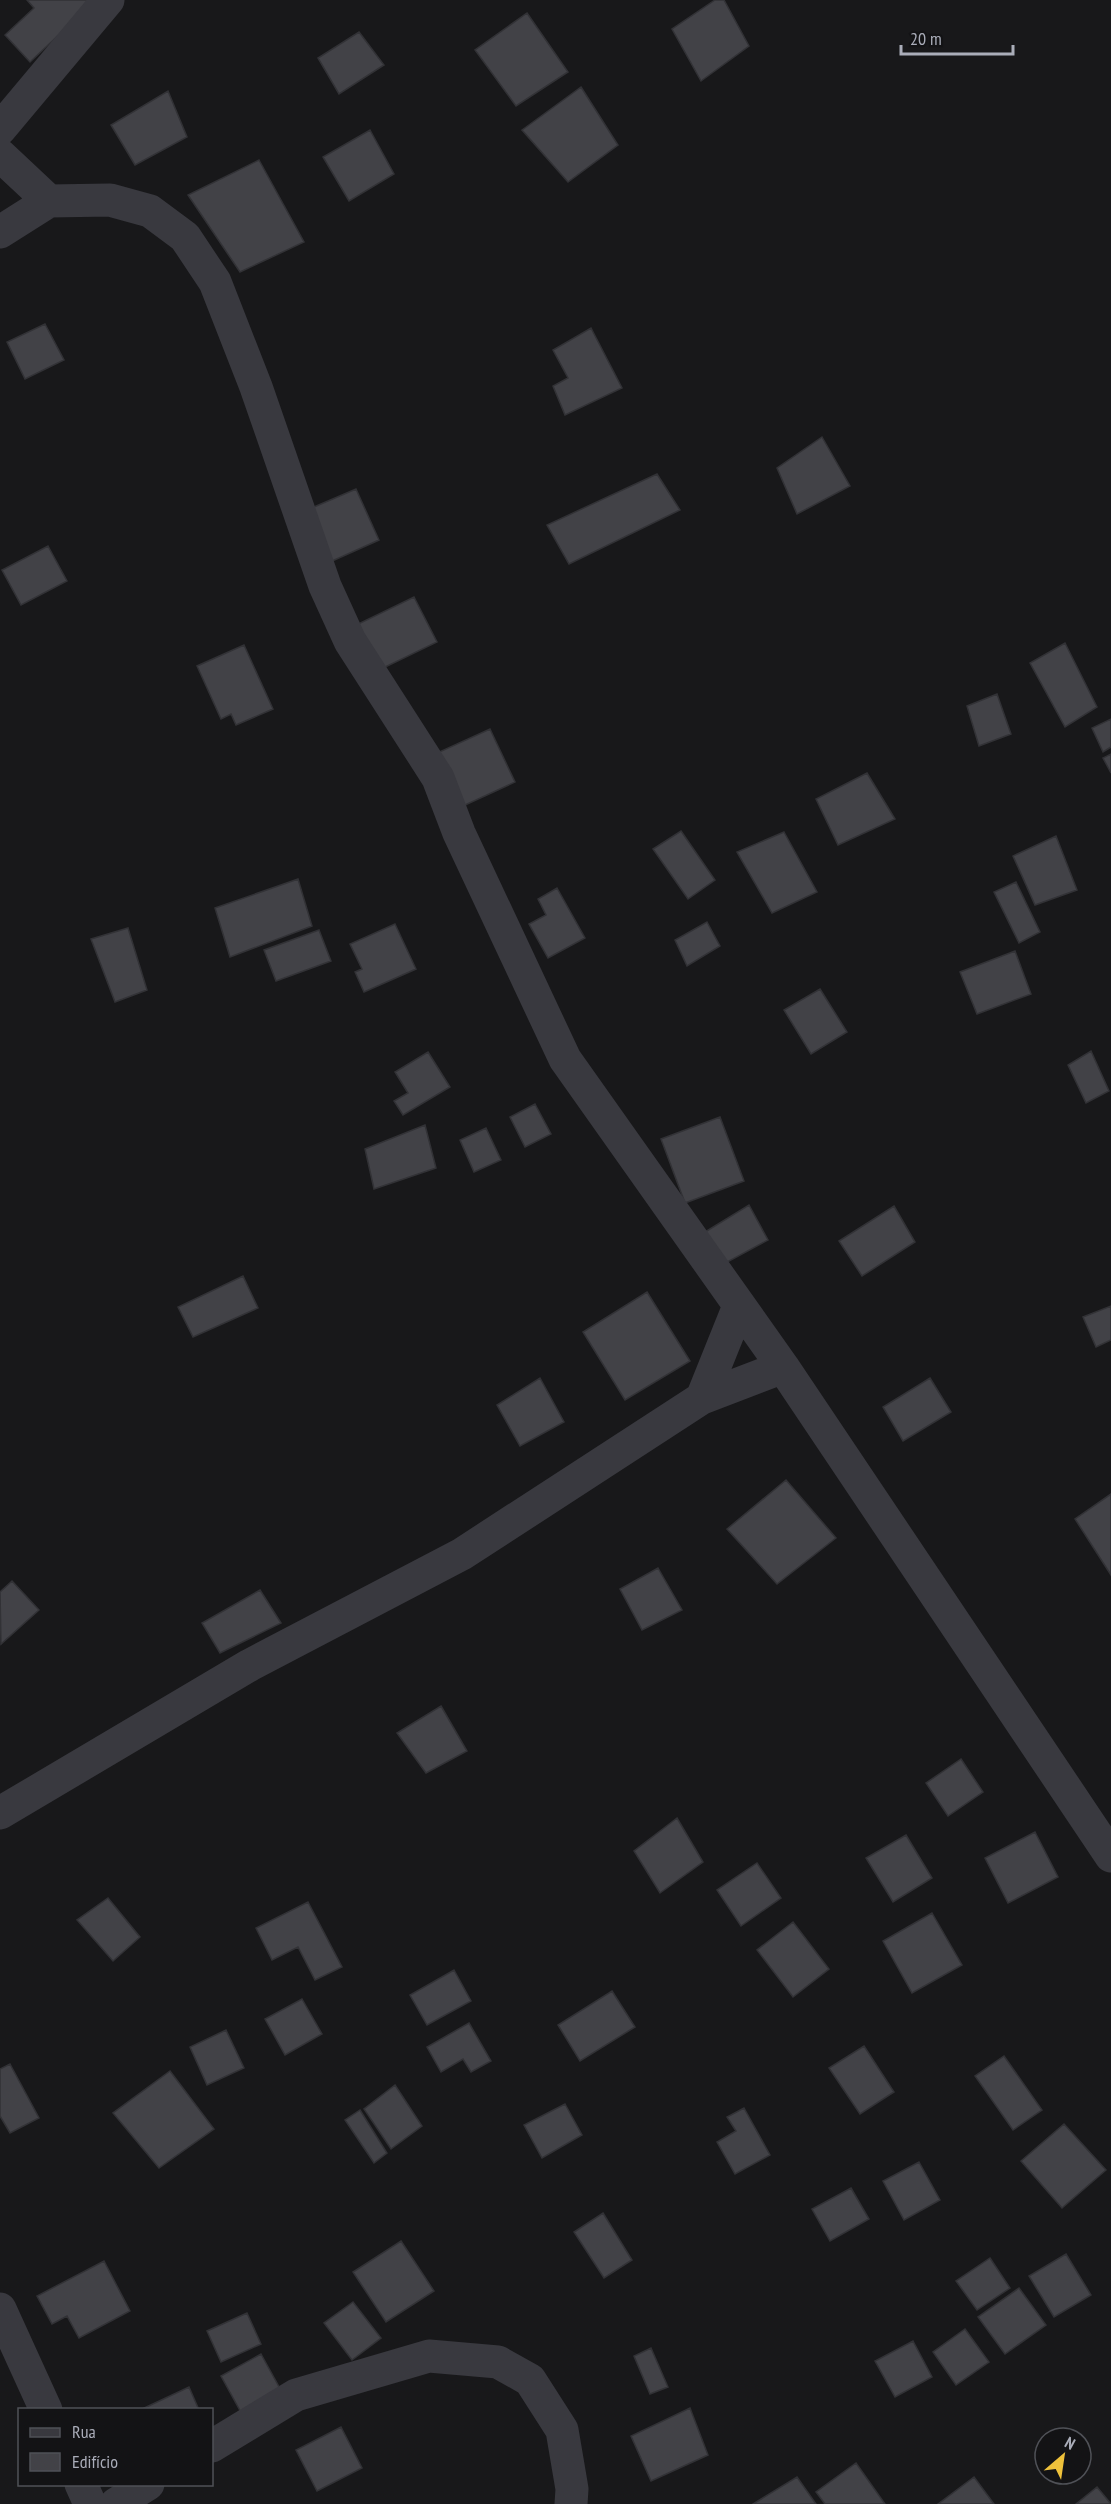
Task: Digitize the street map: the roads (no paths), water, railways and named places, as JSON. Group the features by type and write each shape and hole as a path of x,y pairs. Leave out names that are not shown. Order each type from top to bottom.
{"street":[{"path":"0,129 108,0"},
{"path":"0,155 49,201"},
{"path":"0,232 49,201 110,200 150,211 185,237 215,282 256,387 325,586 350,641 438,778 459,833 565,1059 783,1367 1111,1857"},
{"path":"702,1398 739,1306"},
{"path":"0,1813 250,1665 462,1554 702,1398 783,1367"},
{"path":"0,2309 46,2408"},
{"path":"213,2445 296,2395 318,2388 429,2356 498,2362 530,2380 562,2430 572,2489 571,2504"},
{"path":"82,2486 90,2504"},
{"path":"116,2504 145,2486"}]}
